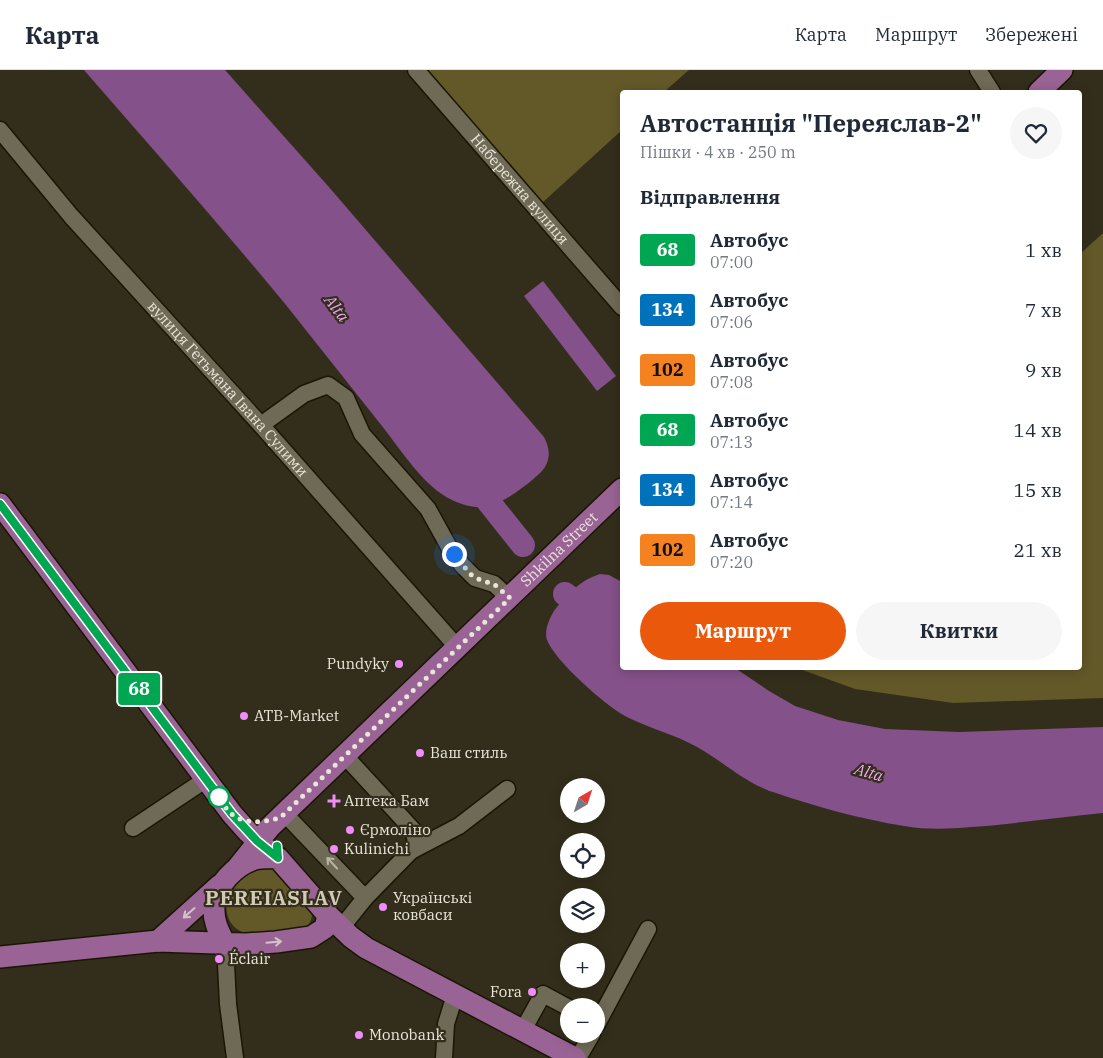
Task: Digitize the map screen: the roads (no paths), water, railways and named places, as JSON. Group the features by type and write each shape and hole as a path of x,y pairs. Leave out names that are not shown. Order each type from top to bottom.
{"main road":[{"path":"1041,90 1062,70"},
{"name":"Shkilna Street","path":"227,879 257,841 620,491"},
{"path":"0,504 232,814 257,841 278,858 334,921 357,942 383,958 577,1058"},
{"path":"232,814 256,822 283,816 277,840 278,858"},
{"path":"225,944 216,924 214,906 227,879 237,846 232,814"},
{"path":"158,941 227,879 250,861 278,858"},
{"path":"311,937 334,921"},
{"path":"0,957 158,941 225,944 276,942 311,937 357,942"}],"street":[{"name":"Набережна вулиця","path":"416,70 620,305"},
{"path":"978,70 991,90"},
{"name":"вулиця Гетьмана Івана Сулими","path":"0,130 71,216 458,648"},
{"path":"261,426 304,394 328,385 346,398 362,434 428,509 449,547 462,565 475,578 494,584 510,598"},
{"path":"345,756 413,830 416,841 411,851"},
{"path":"133,828 205,780"},
{"path":"334,921 365,898 411,851 458,826 508,789"},
{"path":"283,816 365,898"},
{"path":"605,1008 648,929"},
{"path":"225,944 228,1004 235,1058"},
{"path":"523,1030 543,994 560,1003"},
{"path":"444,1058 446,1024 455,995"},
{"path":"577,1058 585,1043"}],"water":[{"path":"84,70 225,70 328,186 544,437 549,456 543,470 515,493 485,507 461,504 442,494 432,486 414,467 261,275"},
{"path":"543,281 616,376 597,391 524,296"},
{"path":"600,574 609,575 620,581 620,670 738,670 795,706 838,720 885,729 959,732 1103,727 1103,813 988,826 946,829 921,828 872,820 839,812 765,789 688,742 625,716 594,693 560,659 552,649 546,636 550,618 574,589"}],"waterway":[{"name":"Alta","path":"472,481 523,545"},
{"name":"Alta","path":"565,594 620,635"}],"place":[{"name":"Pundyky","path":"399,664"},
{"name":"ATB-Market","path":"244,716"},
{"name":"Ваш стиль","path":"420,753"},
{"name":"Аптека Бам","path":"334,801"},
{"name":"Єрмоліно","path":"350,830"},
{"name":"Kulinichi","path":"334,849"},
{"name":"Українські ковбаси","path":"383,907"},
{"name":"Éclair","path":"219,959"},
{"name":"Fora","path":"532,992"},
{"name":"Monobank","path":"359,1035"}],"district":[{"name":"PEREIASLAV","path":"274,898"}]}
